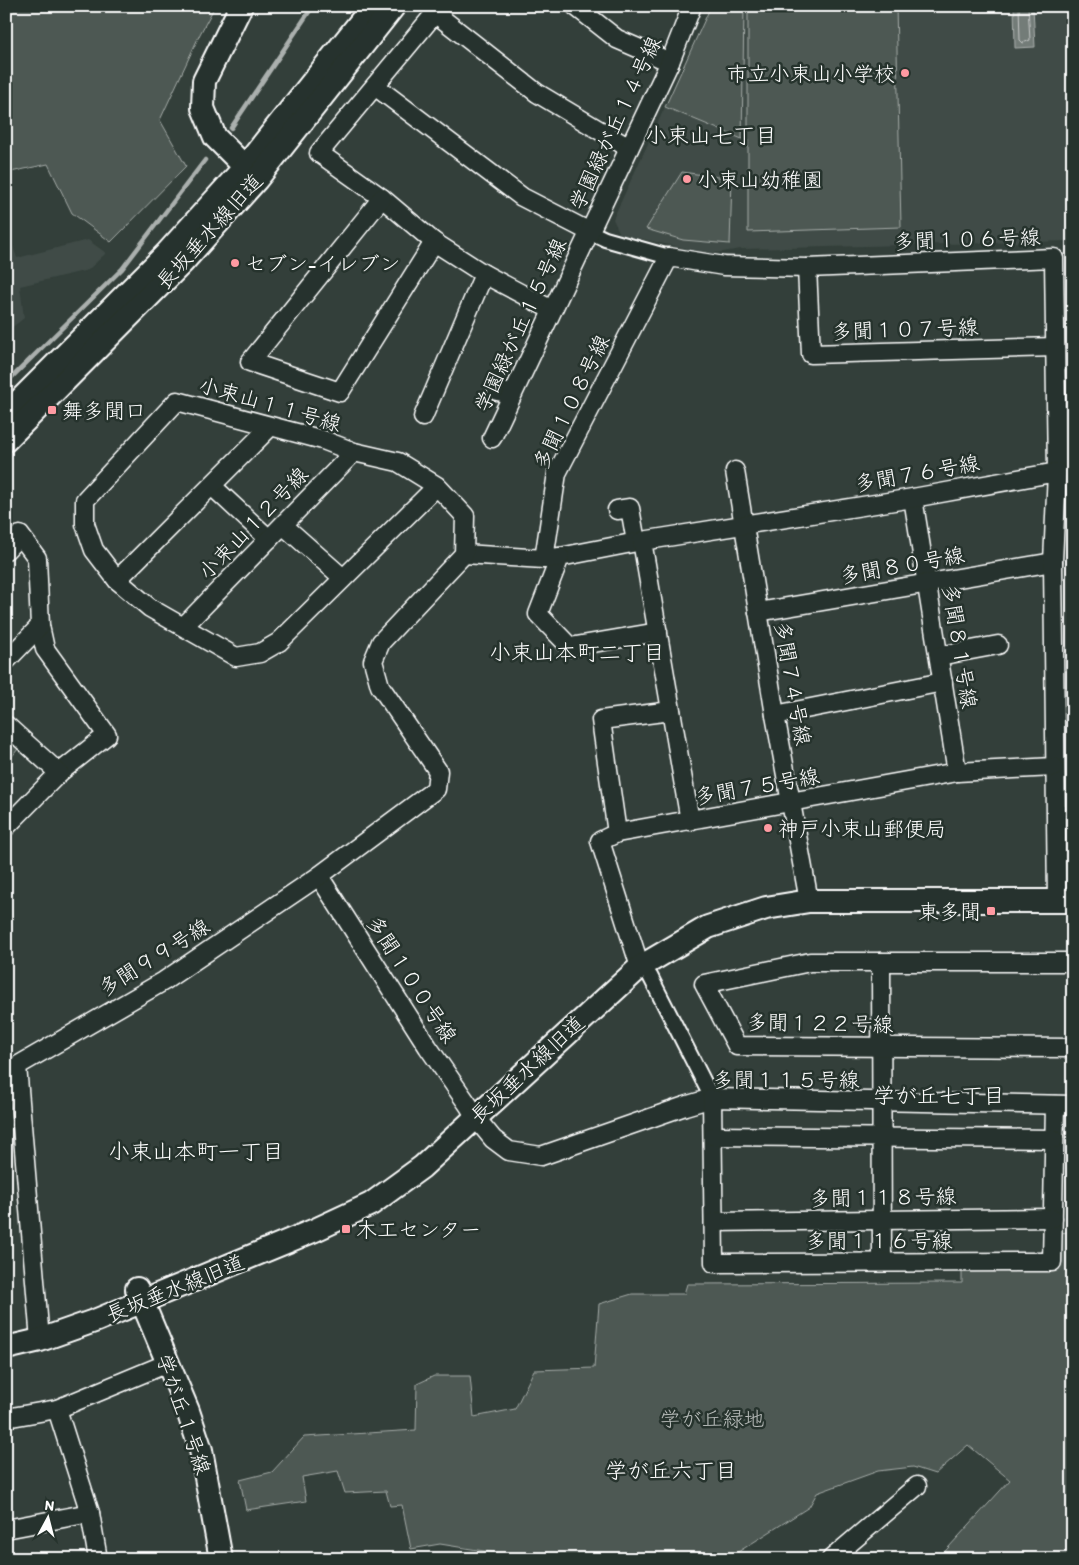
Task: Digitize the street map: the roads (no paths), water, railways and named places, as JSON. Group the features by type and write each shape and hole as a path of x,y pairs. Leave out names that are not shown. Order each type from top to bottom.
{"street":[{"path":"241,6 204,81 203,108 215,137 250,174"},
{"name":"長坂垂水線旧道","path":"6,440 183,262 373,6"},
{"name":"長坂垂水線旧道","path":"6,414 166,254 250,174 394,6"},
{"path":"575,6 617,39 670,62"},
{"name":"学園緑が丘１４号線","path":"590,232 670,62 692,6"},
{"path":"552,310 484,274 434,242 382,198 319,153 439,10 537,93 629,148"},
{"path":"375,86 522,197 605,239 669,257"},
{"path":"382,198 250,362 340,392 434,242"},
{"name":"学園緑が丘１５号線","path":"492,438 505,392 552,310 590,232"},
{"name":"多聞１０６号線","path":"669,257 724,266 807,268 1054,258 1057,472"},
{"name":"多聞１０８号線","path":"658,632 570,646 538,614 552,558 557,474 669,257"},
{"name":"多聞１０７号線","path":"807,268 811,354 1055,347"},
{"path":"423,417 484,274"},
{"name":"小束山１１号線","path":"437,486 279,642 260,653 236,657 150,608 117,580 94,550 85,524 86,500 177,401 270,428 323,440 354,452 398,462 437,486 465,516 464,554"},
{"path":"117,580 270,428"},
{"name":"小束山１２号線","path":"184,626 354,452"},
{"name":"多聞７４号線","path":"735,471 775,715 808,895"},
{"path":"1057,472 1054,562 1054,767 1065,894"},
{"name":"多聞７６号線","path":"464,554 552,558 639,541 913,498 1057,472"},
{"path":"212,486 269,539"},
{"name":"多聞８１号線","path":"913,498 958,772"},
{"path":"617,510 630,508 639,541 658,632 690,821"},
{"path":"283,525 344,578"},
{"path":"6,550 20,536 37,558 40,626 45,649 108,735 59,773 6,827"},
{"name":"多聞９９号線","path":"39,1333 17,1066 164,981 319,876 436,789 438,771 380,686 373,661 381,642 464,554"},
{"name":"多聞８０号線","path":"758,612 1054,562"},
{"path":"6,661 40,626"},
{"path":"939,656 998,645"},
{"path":"775,715 943,682"},
{"path":"618,833 600,720 671,711"},
{"path":"6,725 59,773"},
{"name":"多聞７５号線","path":"642,966 600,841 618,833 958,772 1054,767"},
{"name":"多聞１００号線","path":"319,876 428,1047 472,1111"},
{"name":"長坂垂水線旧道","path":"6,1348 39,1333 315,1230 371,1204 422,1167 472,1111 642,966 708,927 808,895 1065,894"},
{"name":"多聞１２２号線","path":"1073,962 810,962 704,984 737,1046 1073,1048"},
{"path":"881,962 882,1262"},
{"path":"642,966 712,1098"},
{"name":"多聞１１５号線","path":"472,1111 493,1139 510,1151 541,1156 712,1098 1073,1105"},
{"name":"多聞１１６号線","path":"712,1098 714,1263 1052,1262 1055,1105"},
{"path":"713,1136 1054,1139"},
{"name":"多聞１１８号線","path":"714,1222 1053,1218"},
{"name":"学が丘１号線","path":"139,1295 168,1363 201,1450 221,1559"},
{"name":"長坂垂水線旧道","path":"6,1334 39,1333"},
{"path":"6,1418 57,1409 168,1363"},
{"path":"57,1409 90,1513 98,1559"},
{"path":"831,1559 917,1486"},
{"path":"6,1529 90,1513"}],"water":[{"path":"1014,6 1033,6 1035,47 1015,48"}],"waterway":[{"path":"231,128 313,6"},
{"path":"6,383 122,269 205,160"}],"place":[{"name":"市立小束山小学校","path":"905,73"},
{"name":"小束山幼稚園","path":"687,179"},
{"name":"セブン-イレブン","path":"235,263"},
{"name":"舞多聞口","path":"52,410"},
{"name":"神戸小束山郵便局","path":"768,828"},
{"name":"東多聞","path":"991,911"},
{"name":"木工センター","path":"346,1229"}],"district":[{"name":"小束山七丁目","path":"711,135"},
{"name":"小束山本町二丁目","path":"577,652"},
{"name":"学が丘七丁目","path":"939,1095"},
{"name":"小束山本町一丁目","path":"196,1151"},
{"name":"学が丘六丁目","path":"671,1470"}],"park label":[{"name":"学が丘緑地","path":"712,1418"}]}
